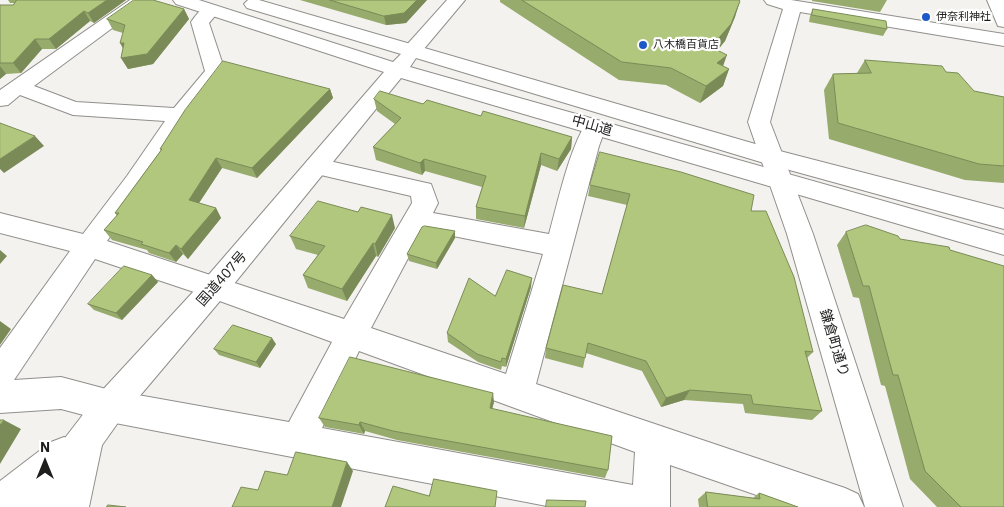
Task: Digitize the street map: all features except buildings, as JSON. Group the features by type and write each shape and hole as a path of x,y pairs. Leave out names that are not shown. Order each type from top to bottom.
{"main road":[{"path":"0,100 141,0"},
{"name":"中山道","path":"182,0 211,10 404,61 776,169 1004,246"},
{"name":"中山道","path":"240,0 404,61 595,127 1004,219"},
{"name":"国道407号","path":"35,507 110,406 215,287 456,0"},
{"path":"773,0 793,6 1004,40"},
{"path":"996,0 1004,22"},
{"name":"鎌倉町通り","path":"793,6 759,122 800,234 884,507"},
{"path":"0,374 136,182 180,115 215,71 200,22 211,10"},
{"path":"18,87 72,108 180,115"},
{"path":"517,394 587,146 595,127"},
{"path":"298,441 351,335 425,203 422,190 316,166"},
{"path":"416,219 560,247"},
{"path":"0,223 89,246 215,287 653,442 845,507"},
{"path":"0,397 61,393 110,406 650,507 653,442"},
{"path":"0,504 85,439"},
{"path":"70,507 85,439"}],"place":[{"name":"伊奈利神社","path":"926,17"},
{"name":"八木橋百貨店","path":"643,45"}]}
